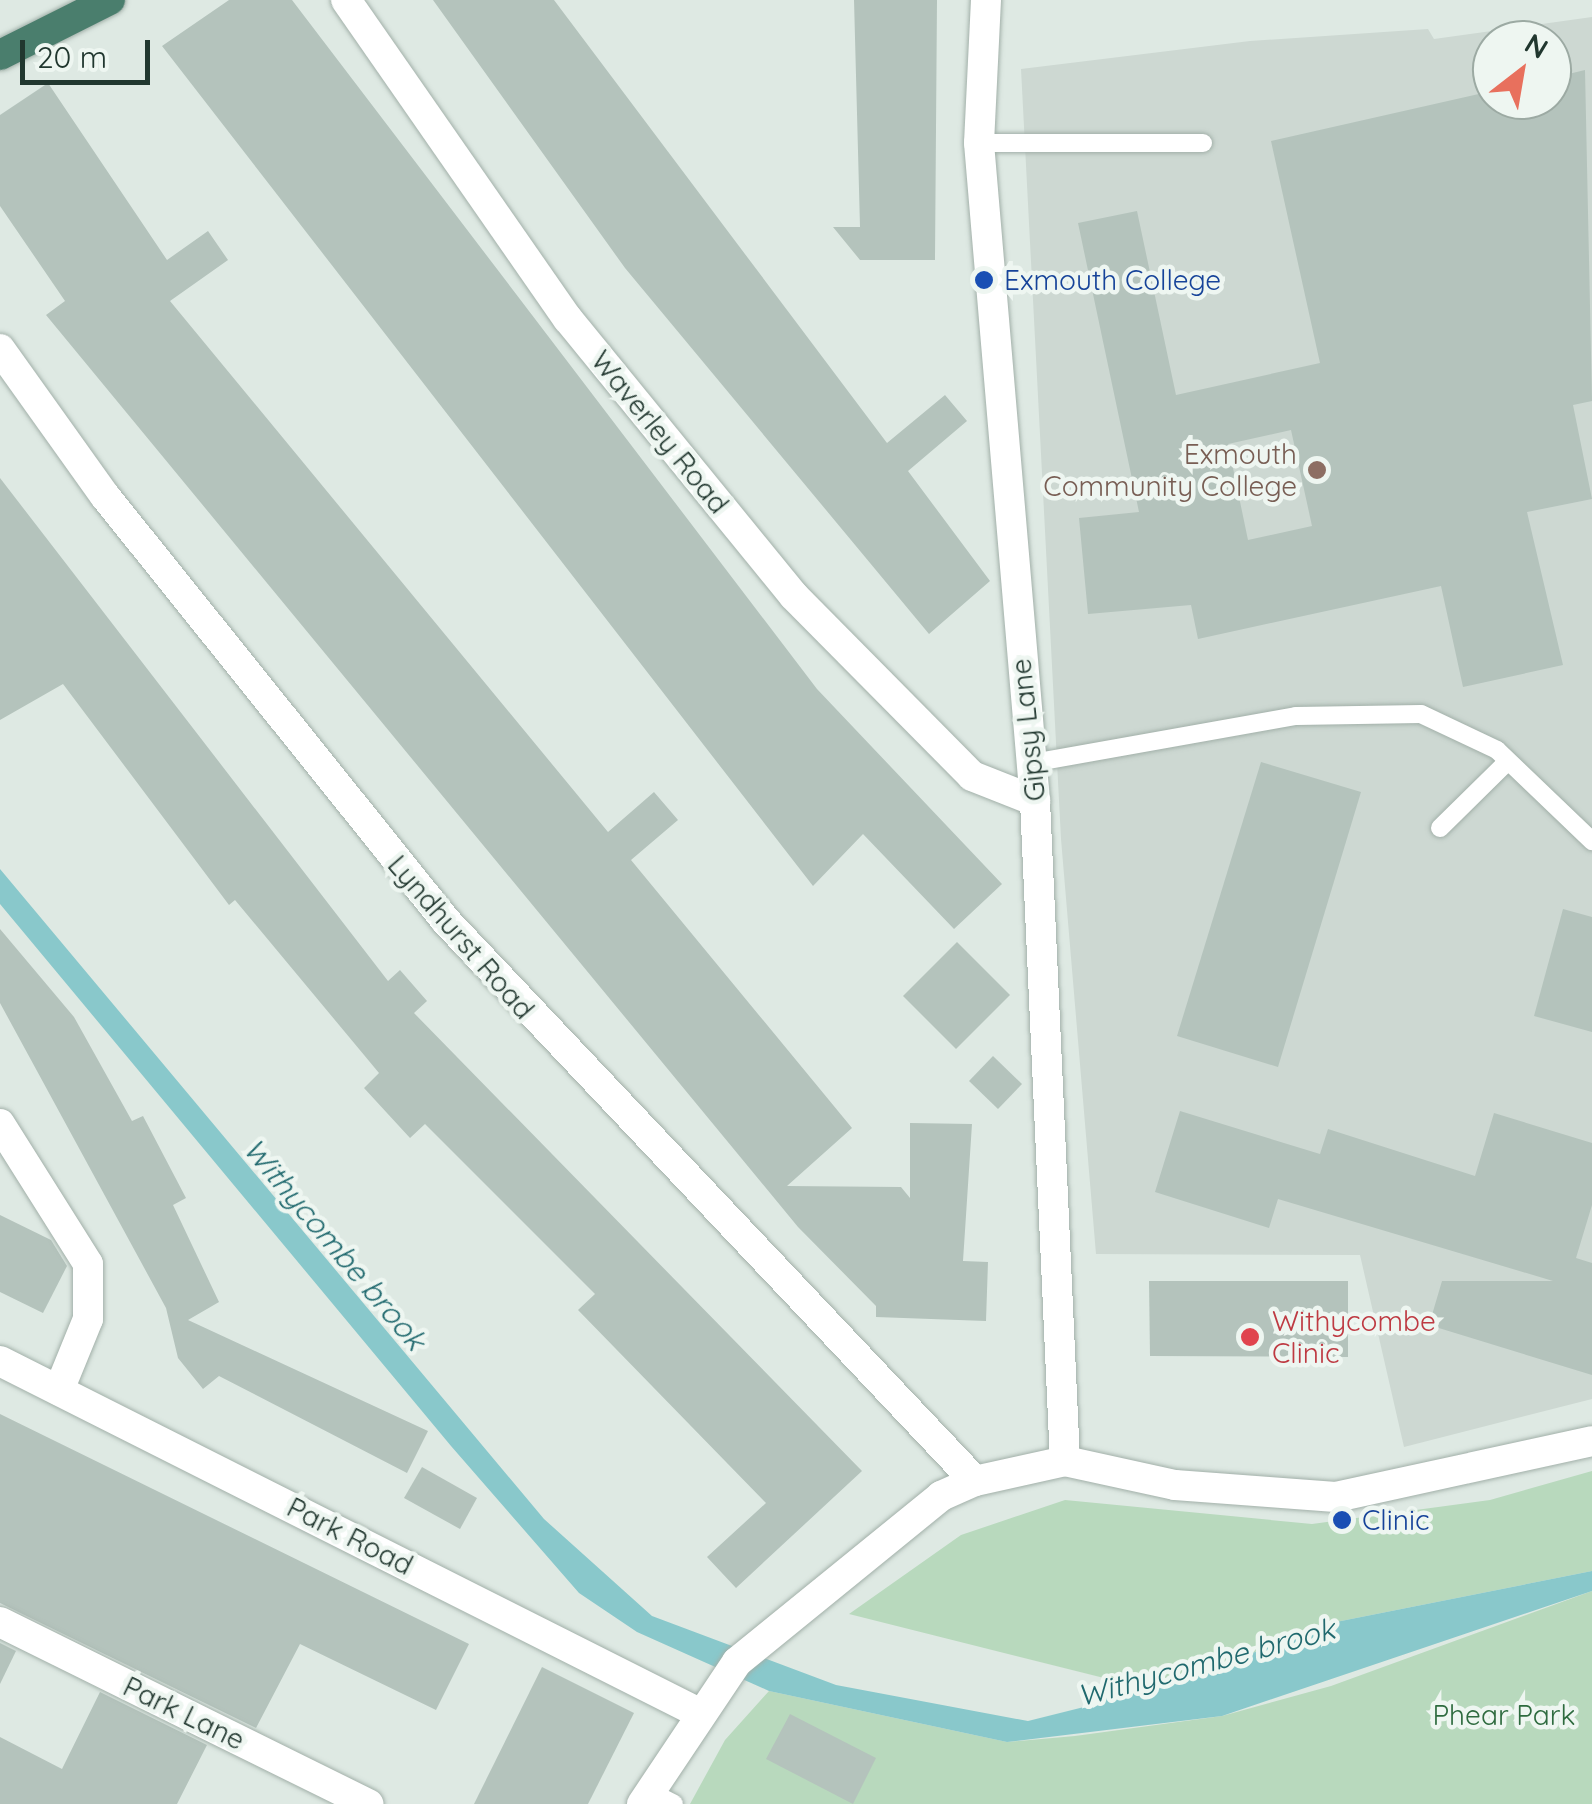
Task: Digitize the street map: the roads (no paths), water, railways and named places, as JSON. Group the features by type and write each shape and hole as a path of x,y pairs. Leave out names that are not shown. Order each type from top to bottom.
{"highway":[{"path":"0,55 110,0"}],"street":[{"name":"Waverley Road","path":"346,0 568,320 794,596 972,776 1035,801"},
{"name":"Gipsy Lane","path":"986,0 980,142 1035,801 1066,1461"},
{"name":"Lyndhurst Road","path":"0,349 203,622 446,921 975,1481"},
{"path":"0,1124 88,1264 88,1319 59,1390"},
{"name":"Park Road","path":"0,1361 699,1713"},
{"path":"655,1800 699,1713 787,1615 941,1496 975,1481 1066,1461 1174,1485 1336,1498 1592,1441"},
{"name":"Park Lane","path":"0,1622 368,1804"}],"lane":[{"path":"980,142 1203,143"},
{"path":"1032,763 1296,716 1421,714 1508,762 1592,841"},
{"path":"1440,828 1508,762"}],"water":[{"path":"0,869 544,1519 652,1616 836,1685 1028,1721 1092,1705 1103,1683 1153,1690 1336,1622 1592,1571 1592,1591 1222,1716 1007,1742 769,1691 637,1632 579,1593 451,1446 0,904"}],"place":[{"name":"Exmouth College","path":"984,280"},
{"name":"Exmouth Community College","path":"1317,470"},
{"name":"Withycombe Clinic","path":"1250,1337"},
{"name":"Clinic","path":"1342,1520"}],"water label":[{"name":"Withycombe brook","path":"335,1244"},
{"name":"Withycombe brook","path":"1206,1662"}],"park label":[{"name":"Phear Park","path":"1504,1715"}]}
